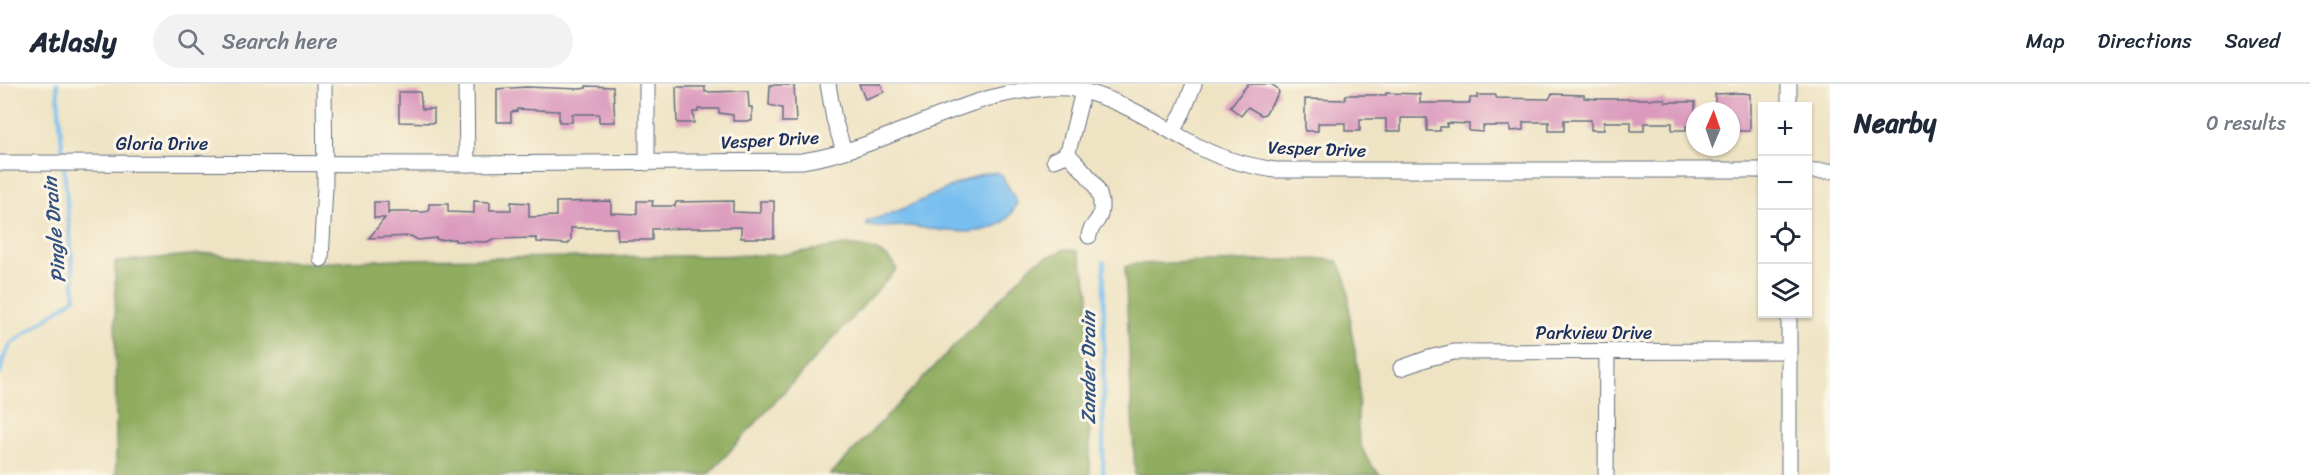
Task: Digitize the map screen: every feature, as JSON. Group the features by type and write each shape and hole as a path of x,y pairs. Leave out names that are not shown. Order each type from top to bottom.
{"street":[{"path":"321,259 324,84"},
{"path":"466,84 466,164"},
{"path":"647,84 647,163"},
{"path":"828,84 834,119 844,151"},
{"path":"1172,132 1194,84"},
{"path":"1789,84 1789,102"},
{"name":"Vesper Drive","path":"324,163 790,162 814,159 844,151 965,101 996,91 1024,86 1083,91 1129,107 1219,156 1255,167 1275,170 1758,170"},
{"path":"1083,91 1061,157 1095,184 1101,201 1100,214 1090,228 1089,236"},
{"name":"Gloria Drive","path":"0,163 324,163"},
{"path":"1812,171 1830,171"},
{"path":"1789,318 1789,475"},
{"name":"Parkview Drive","path":"1401,368 1454,352 1789,351"},
{"path":"1606,352 1606,475"}],"green space":[{"path":"845,245 875,250 887,257 897,269 708,475 116,475 115,262 212,253 258,261 310,263 396,259 781,255"},
{"path":"1065,249 1077,251 1089,292 1090,475 830,475 1034,263"},
{"path":"1324,259 1337,261 1346,281 1351,332 1358,370 1359,437 1369,462 1380,475 1135,475 1125,267 1133,264"}],"water":[{"path":"997,172 1002,176 1017,202 1010,216 999,225 970,232 908,226 866,225 867,221 896,212 981,174"}],"building":[{"path":"859,84 881,84 884,92 865,99"},
{"path":"1248,84 1271,84 1278,89 1279,93 1265,114 1261,115 1248,107 1241,116 1230,107"},
{"path":"770,85 794,85 796,122 782,122 782,108 769,105"},
{"path":"586,86 613,87 615,122 599,122 599,114 572,114 572,122 559,122 559,111 517,109 511,112 511,122 497,122 497,89 526,87 580,89"},
{"path":"676,87 705,87 705,92 748,91 749,107 752,107 752,121 733,121 733,115 719,113 719,109 698,109 698,112 693,112 694,123 677,123"},
{"path":"399,92 420,92 422,109 434,109 434,123 399,122"},
{"path":"1386,93 1420,94 1420,103 1470,103 1470,98 1477,98 1477,95 1496,95 1496,98 1549,99 1552,94 1584,95 1584,98 1599,99 1665,99 1665,102 1686,102 1686,130 1672,130 1672,123 1644,123 1644,131 1631,131 1631,122 1604,122 1604,130 1591,130 1591,120 1564,120 1564,131 1549,131 1549,122 1523,122 1523,130 1510,131 1510,126 1483,126 1483,132 1469,131 1469,124 1447,123 1447,127 1440,127 1440,131 1427,131 1427,118 1401,118 1401,131 1386,131 1386,119 1360,119 1360,131 1345,131 1345,123 1318,123 1318,131 1305,131 1305,99 1345,100 1345,95 1386,95"},
{"path":"1715,94 1750,94 1750,131 1740,131 1740,102 1715,102"},
{"path":"474,201 490,202 490,210 511,210 511,202 529,203 529,217 556,216 556,202 611,201 611,213 637,214 637,201 653,201 652,206 675,206 676,202 733,201 733,212 760,213 760,201 774,201 774,238 741,238 741,227 652,229 652,240 618,240 617,228 571,228 571,240 568,244 537,242 537,238 493,239 487,242 438,240 436,238 418,240 411,236 369,238 385,218 374,218 374,202 388,202 388,214 390,212 429,211 429,204 448,204 448,212 474,213"}],"waterway":[{"name":"Pingle Drain","path":"57,84 63,158"},
{"name":"Pingle Drain","path":"0,374 3,359 11,344 75,298 64,165"},
{"name":"Zander Drain","path":"1103,475 1104,262"}]}
